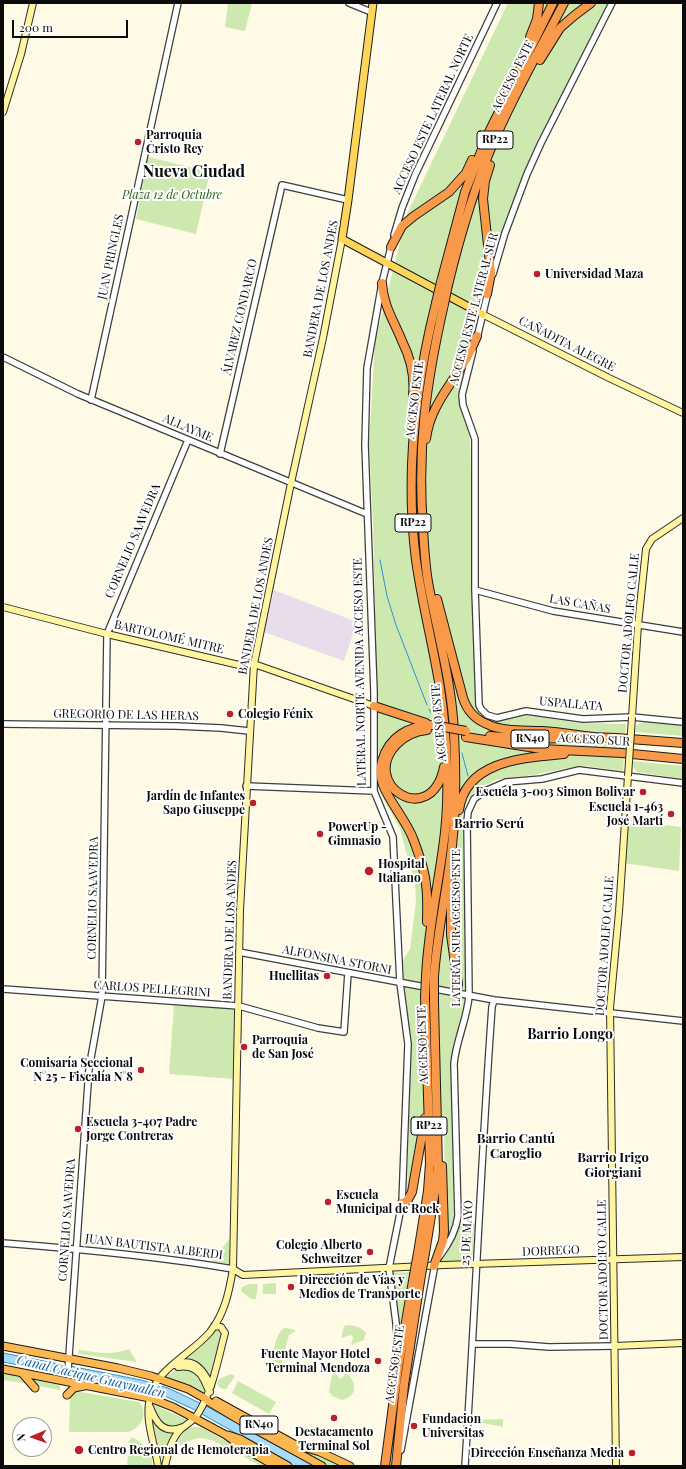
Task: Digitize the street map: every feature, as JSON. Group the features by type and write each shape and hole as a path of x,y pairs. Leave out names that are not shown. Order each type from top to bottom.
{"highway":[{"path":"497,114 510,80 533,31 537,19 539,3"},
{"name":"ACCESO ESTE","path":"385,1466 418,1272 437,1181 438,1154 434,1002 427,951 442,858 446,817 446,742 440,688 419,580 413,518 412,456 417,401 422,367 445,284 464,198 497,114 553,3"},
{"name":"ACCESO ESTE","path":"445,284 479,178 499,130 564,3"},
{"path":"508,111 557,33 567,21 591,3"},
{"path":"487,294 491,273 483,194 485,181 499,130"},
{"path":"391,247 402,226 449,192 461,180 481,142 488,134"},
{"path":"382,283 382,293 385,304 406,350 413,380 409,486 409,500 413,518"},
{"name":"ACCESO ESTE","path":"422,1253 430,1163 425,997 430,977 450,862 456,787 453,712 450,690 428,582 421,501 421,445 425,402 440,304"},
{"path":"421,501 425,470 426,437 431,416 442,393 468,356 477,336"},
{"path":"422,519 432,580 460,689 465,705 469,711 480,721 490,726 560,732 594,737"},
{"name":"ACCESO SUR","path":"374,706 433,728 516,746 584,752 622,753 683,759"},
{"path":"427,951 427,899 424,873 410,832 382,784 381,768 385,751 394,738 412,728 433,728"},
{"path":"433,728 408,736 399,742 392,751 387,763 387,772 390,784 396,792 405,797 415,799 425,796 433,791 442,774 446,742"},
{"name":"ACCESO SUR","path":"466,734 518,738 594,737 683,743"},
{"path":"452,844 462,795 480,773 500,764 584,752"},
{"path":"450,862 451,935 458,984 456,994"},
{"path":"402,1203 407,1201 412,1192 424,1123 426,1041"},
{"path":"434,1266 443,1241 444,1231 442,1155 437,1114"},
{"name":"RN40","path":"3,1346 68,1365 118,1368 154,1391 173,1407 209,1402 322,1466"},
{"path":"398,1466 401,1440 402,1368"},
{"name":"ACCESO ESTE","path":"398,1466 396,1456 402,1368"},
{"name":"RN40","path":"3,1369 89,1386 154,1391 188,1389 204,1403 226,1435 241,1446 275,1466"},
{"path":"22,1373 35,1388"},
{"path":"66,1395 74,1388 89,1386"},
{"name":"RN40","path":"204,1403 211,1398 294,1444 320,1452 350,1466"},
{"path":"396,1456 405,1426"},
{"name":"RN40","path":"226,1435 236,1438 288,1466"},
{"path":"380,1466 387,1451"}],"main road":[{"path":"3,112 21,54 33,3"},
{"name":"BANDERA DE LOS ANDES","path":"154,1391 168,1369 203,1339 214,1326 225,1305 232,1269 239,952 246,786 254,664 291,483 323,338 342,239 372,3"},
{"name":"CAÑADITA ALEGRE","path":"342,239 482,314 609,378 683,413"},
{"name":"DOCTOR ADOLFO CALLE","path":"616,1466 610,1013 638,625 646,549 652,540 683,518"},
{"name":"BARTOLOMÉ MITRE","path":"3,607 107,634 239,665 254,664 374,706"},
{"name":"DORREGO","path":"418,1272 434,1266 683,1257"},
{"name":"JUAN BAUTISTA ALBERDI","path":"232,1269 243,1275 389,1268 418,1272"},
{"path":"165,1466 172,1443 178,1433 188,1424 204,1403 225,1333 220,1326 214,1326"},
{"path":"615,1346 683,1343"},
{"path":"168,1369 186,1366 197,1370 202,1376 204,1403"},
{"path":"154,1391 155,1420 162,1426 170,1429 176,1429 188,1424"},
{"path":"154,1391 149,1420 158,1466"}],"street":[{"name":"JUAN PRINGLES","path":"91,400 178,3"},
{"path":"349,3 371,12"},
{"name":"ACCESO ESTE LATERAL NORTE","path":"382,283 407,193 497,3"},
{"name":"ACCESO ESTE LATERAL SUR","path":"484,713 479,705 475,590 475,439 463,405 462,396 487,294 505,233 527,174 555,114 612,3"},
{"name":"ÁLVAREZ CONDARCO","path":"220,454 282,185 348,200"},
{"name":"LATERAL NORTE AVENIDA ACCESO ESTE","path":"382,283 367,368 365,445 371,590 374,706 374,791 393,837 400,984 408,1044 402,1203 389,1268 402,1368"},
{"name":"ALLAYME","path":"3,357 91,400 367,514"},
{"name":"CORNELIO SAAVEDRA","path":"68,1365 89,1069 102,996 107,634 188,440"},
{"name":"LAS CAÑAS","path":"475,590 540,608 683,632"},
{"name":"USPALLATA","path":"484,713 491,717 497,718 526,711 583,719 632,717 683,722"},
{"name":"GREGORIO DE LAS HERAS","path":"3,724 212,727 249,732"},
{"name":"LATERAL SUR ACCESO ESTE","path":"434,1266 452,1238 458,1223 454,1064 457,1044 467,1014 469,996 468,812 474,799 485,791 506,782 542,779 574,771 587,770 628,776"},
{"path":"628,776 683,783"},
{"path":"246,786 374,791"},
{"name":"ALFONSINA STORNI","path":"239,952 400,984 494,1000 683,1021"},
{"name":"CARLOS PELLEGRINI","path":"3,989 248,1007 318,1028 344,1032 348,973"},
{"name":"25 DE MAYO","path":"465,1466 489,1042 494,1000"},
{"name":"JUAN BAUTISTA ALBERDI","path":"3,1244 76,1248 205,1264 232,1269"},
{"path":"398,1466 434,1266"},
{"path":"473,1344 510,1344 549,1347 615,1346"}],"shaded area":[{"path":"274,590 357,622 344,661 264,632"}],"green space":[{"path":"228,3 252,3 245,31 225,27"},
{"path":"508,3 609,3 575,75 537,142 499,237 460,391 461,406 470,434 477,708 480,714 491,720 528,715 579,723 626,724 623,771 585,766 533,775 498,779 481,787 468,799 462,814 467,995 465,1014 451,1058 454,1227 446,1239 444,1128 420,1129 407,1195 411,1045 403,960 410,949 416,901 415,884 400,829 379,790 373,522 369,444 375,342 407,214"},
{"name":"Plaza 12 de Octubre","path":"148,157 210,172 196,234 136,219"},
{"path":"645,722 683,724 683,736 635,732 636,725"},
{"path":"632,761 683,766 683,779 637,772 633,767"},
{"path":"625,820 681,827 679,871 623,863"},
{"path":"174,1005 235,1009 233,1079 169,1074"},
{"path":"460,1223 475,1223 472,1261 441,1263 439,1260 449,1247"},
{"path":"229,1239 229,1264 212,1262"},
{"path":"410,1272 399,1330 392,1273"},
{"path":"276,1283 276,1294 263,1294 263,1284"},
{"path":"249,1284 258,1284 256,1299 251,1299 241,1291 242,1287"},
{"path":"349,1325 358,1327 366,1333 364,1340 351,1345 353,1337 351,1335 341,1338 344,1326"},
{"path":"218,1328 222,1332 210,1375 200,1364 186,1359 203,1345"},
{"path":"284,1328 296,1331 289,1335 282,1362 286,1369 282,1370 273,1364 273,1355 278,1335"},
{"path":"129,1349 137,1362 78,1354 79,1350 110,1353"},
{"path":"403,1364 393,1466 388,1466"},
{"path":"181,1369 191,1371 198,1376 203,1384 205,1394 165,1377"},
{"path":"333,1371 340,1379 344,1376 345,1372 352,1380 354,1384 354,1392 348,1398 342,1400 332,1396 329,1391"},
{"path":"3,1373 23,1377 28,1384 3,1380"},
{"path":"231,1374 235,1376 226,1389 217,1384 219,1379"},
{"path":"32,1379 60,1385 60,1390 39,1386"},
{"path":"238,1381 276,1402 269,1414 232,1393"},
{"path":"75,1391 139,1402 143,1411 142,1420 137,1428 128,1432 69,1432 70,1396"},
{"path":"154,1405 188,1420 177,1426 165,1425 157,1417"},
{"path":"503,1419 503,1427 473,1421 475,1420"},
{"path":"152,1420 161,1430 173,1433 167,1443 162,1459"},
{"path":"192,1427 201,1427 269,1466 261,1466 223,1445 207,1439 198,1438 190,1440 174,1449 183,1433"},
{"path":"132,1437 147,1449 151,1457 152,1466 127,1466 129,1441"},
{"path":"293,1447 320,1456 342,1466 327,1466"}],"water":[{"name":"Canal Cacique Guaymallén","path":"3,1353 141,1380 168,1388 206,1406 315,1466 294,1466 193,1409 167,1397 113,1383 3,1362"}],"waterway":[{"path":"380,560 387,596 396,625 427,705"},
{"path":"429,709 431,713"},
{"path":"462,753 468,776"}],"place":[{"name":"Parroquia Cristo Rey","path":"138,142"},
{"name":"Universidad Maza","path":"537,274"},
{"name":"Colegio Fénix","path":"230,714"},
{"name":"Escuela 3-003 Simon Bolivar","path":"643,792"},
{"name":"Jardín de Infantes Sapo Giuseppe","path":"253,803"},
{"name":"Escuela 1-463 José Martí","path":"671,814"},
{"name":"PowerUp - Gimnasio","path":"320,834"},
{"name":"Hospital Italiano","path":"369,871"},
{"name":"Huellitas","path":"327,976"},
{"name":"Parroquia de San José","path":"244,1047"},
{"name":"Comisaría Seccional N°25 - Fiscalía N°8","path":"141,1070"},
{"name":"Escuela 3-407 Padre Jorge Contreras","path":"78,1129"},
{"name":"Escuela Municipal de Rock","path":"328,1202"},
{"name":"Colegio Alberto Schweitzer","path":"370,1252"},
{"name":"Dirección de Vías y Medios de Transporte","path":"291,1287"},
{"name":"Fuente Mayor Hotel Terminal Mendoza","path":"378,1361"},
{"name":"Destacamento Terminal Sol","path":"334,1418"},
{"name":"Fundacion Universitas","path":"414,1426"},
{"name":"Centro Regional de Hemoterapia","path":"79,1450"},
{"name":"Dirección Enseñanza Media","path":"632,1453"}],"district":[{"name":"Nueva Ciudad","path":"194,172"},
{"name":"Barrio Serú","path":"489,824"},
{"name":"Barrio Longo","path":"570,1035"},
{"name":"Barrio Cantú Caroglio","path":"516,1146"},
{"name":"Barrio Irigo Giorgiani","path":"613,1166"}]}
